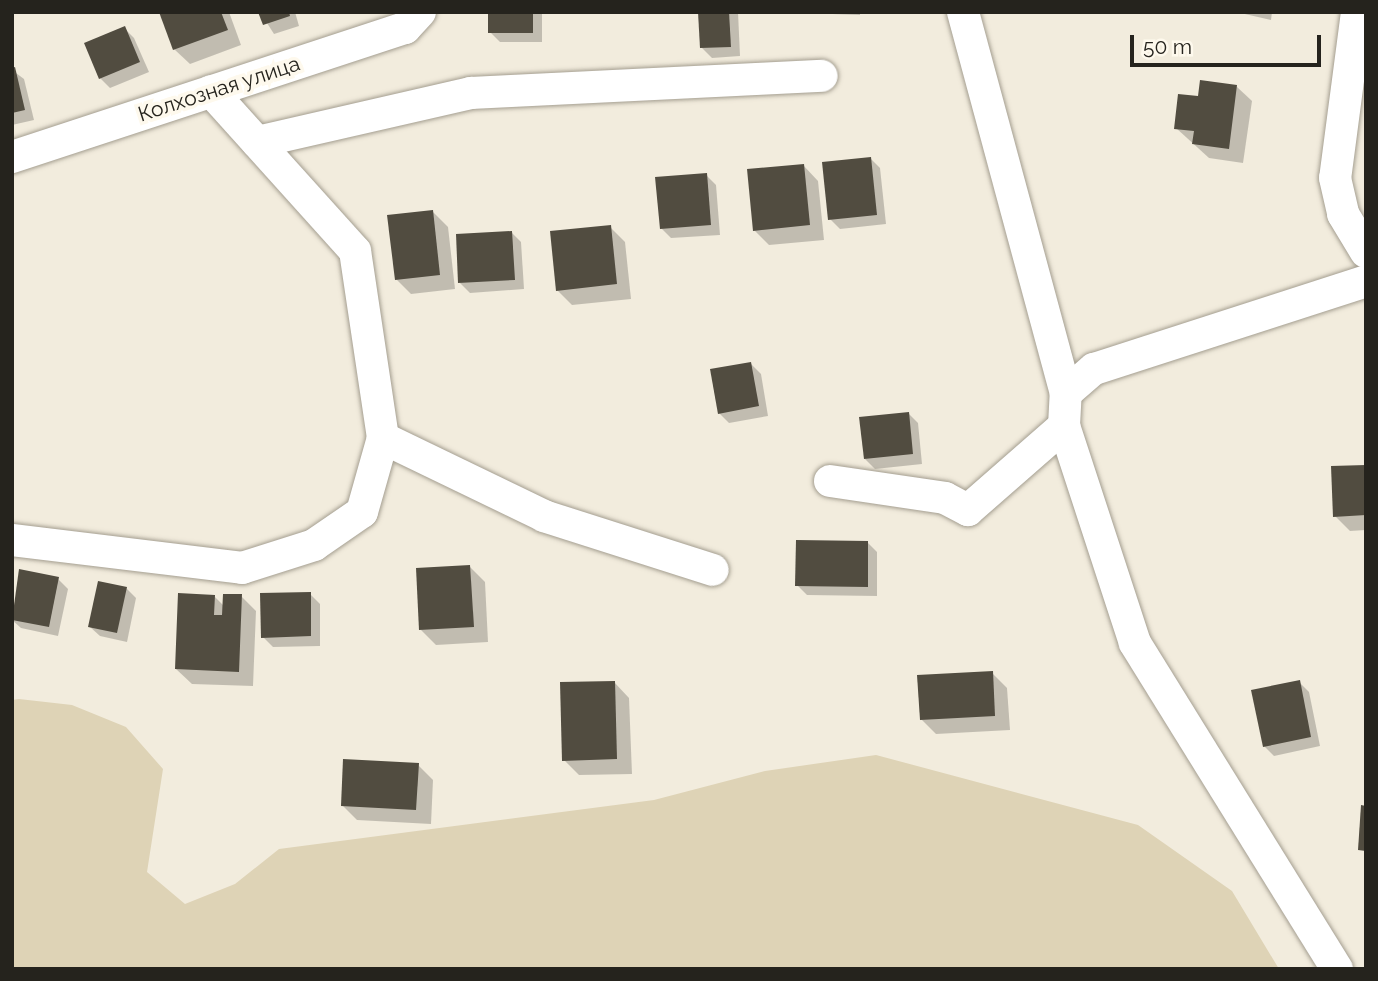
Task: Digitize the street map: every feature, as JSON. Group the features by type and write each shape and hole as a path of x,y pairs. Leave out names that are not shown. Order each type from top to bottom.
{"street":[{"name":"Колхозная улица","path":"12,157 405,28 419,12"},
{"path":"963,12 1066,393 1064,426 1135,643 1337,969"},
{"path":"1357,12 1335,178 1343,214 1366,252"},
{"path":"257,142 471,93 822,76"},
{"path":"12,540 242,568 314,545 362,512 383,439 355,251 211,91"},
{"path":"1066,393 1094,369 1366,281"},
{"path":"830,481 945,498 968,510 1064,426"},
{"path":"383,439 544,516 713,570"}],"shaded area":[{"path":"12,700 72,705 126,727 163,769 147,872 185,904 235,884 279,849 654,800 765,771 876,755 1138,825 1232,891 1279,969 12,969"}],"building":[{"path":"159,12 221,12 228,30 173,50"},
{"path":"258,12 289,12 290,16 263,25"},
{"path":"488,12 533,12 533,33 488,33"},
{"path":"698,12 729,12 731,47 700,48"},
{"path":"125,26 140,62 99,79 84,43"},
{"path":"15,67 25,110 12,113 12,68"},
{"path":"1200,80 1237,85 1229,149 1192,144 1194,131 1174,129 1178,94 1198,96"},
{"path":"871,157 877,215 828,220 822,162"},
{"path":"804,164 810,225 753,231 747,169"},
{"path":"707,173 711,225 660,229 655,177"},
{"path":"433,210 440,275 395,280 387,215"},
{"path":"611,225 617,284 556,291 550,231"},
{"path":"512,231 515,280 458,283 456,234"},
{"path":"751,362 759,406 718,414 710,369"},
{"path":"909,412 913,454 864,459 859,417"},
{"path":"1366,465 1366,515 1333,517 1331,466"},
{"path":"796,540 868,541 868,587 795,586"},
{"path":"470,565 474,627 419,630 416,568"},
{"path":"19,569 59,577 49,627 12,620"},
{"path":"98,581 127,587 117,633 88,627"},
{"path":"311,592 311,636 261,638 260,593"},
{"path":"178,593 215,595 214,615 222,615 223,594 242,594 239,672 175,669"},
{"path":"993,671 995,716 920,720 917,675"},
{"path":"1300,680 1311,737 1263,747 1251,690"},
{"path":"615,681 617,759 562,761 560,682"},
{"path":"343,759 419,763 416,810 341,806"},
{"path":"1361,805 1366,806 1366,851 1358,850"}]}
